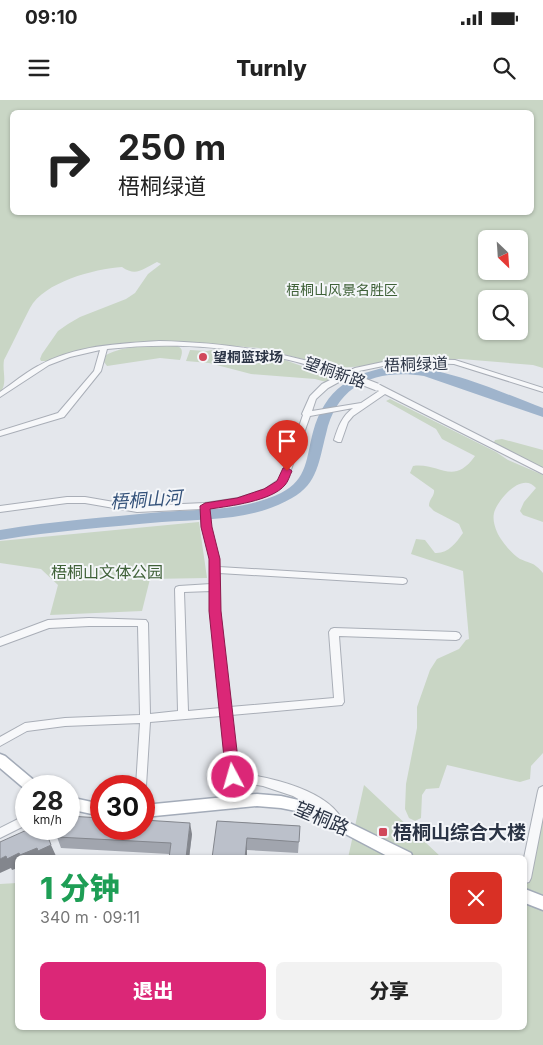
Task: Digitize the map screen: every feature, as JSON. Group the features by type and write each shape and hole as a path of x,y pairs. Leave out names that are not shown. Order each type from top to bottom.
{"main road":[{"path":"0,760 18,775"},
{"name":"望桐路","path":"155,810 257,800 302,806 340,823 400,855"},
{"path":"527,897 543,903"}],"street":[{"name":"望桐新路","path":"0,395 47,364 83,352 154,343 217,345 273,353 341,373 380,389 543,470"},
{"path":"0,434 61,415 96,371 104,348"},
{"name":"梧桐绿道","path":"0,509 67,500 85,500 137,509 205,508 238,501 268,491 281,483 310,413 313,398 325,386 357,369 395,362 431,360 455,362 543,390"},
{"path":"338,440 344,422 350,414 380,389"},
{"path":"310,413 363,405"},
{"path":"205,508 206,527 214,559 215,611 233,777 266,781 313,800 335,814 340,823"},
{"path":"215,570 403,581"},
{"path":"183,716 179,589 215,587"},
{"path":"0,642 48,624 89,622 143,623 145,719 142,775"},
{"path":"0,742 25,727 65,722 145,719 339,702 334,632 392,632 456,636"},
{"path":"527,868 543,791"},
{"path":"0,833 15,826"}],"green space":[{"name":"梧桐山风景名胜区","path":"0,100 543,100 543,368 533,365 461,359 396,359 366,366 338,368 259,348 168,341 99,347 51,361 41,361 42,354 58,331 80,317 126,299 135,293 148,274 161,264 157,262 136,272 122,267 84,274 71,278 46,291 30,308 4,360 4,385 0,393"},
{"path":"171,345 180,347 182,353 180,360 160,358 107,366 104,362 106,355 121,349"},
{"path":"217,349 276,357 336,378 326,382 315,379 251,374 209,363 186,361 190,350 207,351"},
{"path":"390,399 496,452 508,460 543,475 543,522 523,515 520,511 524,502 536,488 531,484 525,483 519,484 502,498 494,513 494,518 499,536 510,551 520,559 535,565 543,573 543,753 531,766 530,779 520,782 447,765 439,788 426,789 422,795 421,818 415,821 409,818 405,809 406,784 417,728 417,707 430,670 437,659 459,649 469,639 463,571 411,554 416,539 425,540 435,553 440,553 451,547 463,533 459,524 434,511 429,506 434,490 410,473 413,466 431,467 453,472 467,465 475,456 442,439 436,429 386,401"},
{"path":"502,439 543,450 543,469 493,444 495,440"},
{"name":"梧桐山文体公园","path":"199,522 207,578 150,579 142,611 50,615 58,585 41,569 0,563 0,541"},
{"path":"364,785 439,855 349,855"},
{"path":"543,815 543,1045 0,1045 0,884 15,883 15,1030 527,1030 527,870"}],"building":[{"path":"80,817 90,817 90,839 80,838"},
{"path":"155,821 190,823 186,855 169,855 171,843 114,840 155,840"},
{"path":"217,821 300,826 299,842 247,838 245,855 212,855"},
{"path":"15,835 15,840 49,840 51,845 38,851 37,848 20,855 19,853 7,859 6,856 0,859 0,842"}],"waterway":[{"name":"梧桐山河","path":"0,535 82,524 218,514 245,510 270,503 299,487 307,478 324,417 331,403 352,383 380,372 395,370 425,372 462,383 543,413"}],"place":[{"name":"望桐篮球场","path":"203,357"},
{"name":"梧桐山综合大楼","path":"383,832"}],"route":[{"path":"233,777 215,611 214,559 206,527 205,506 238,501 268,491 281,483 287,471"}]}
